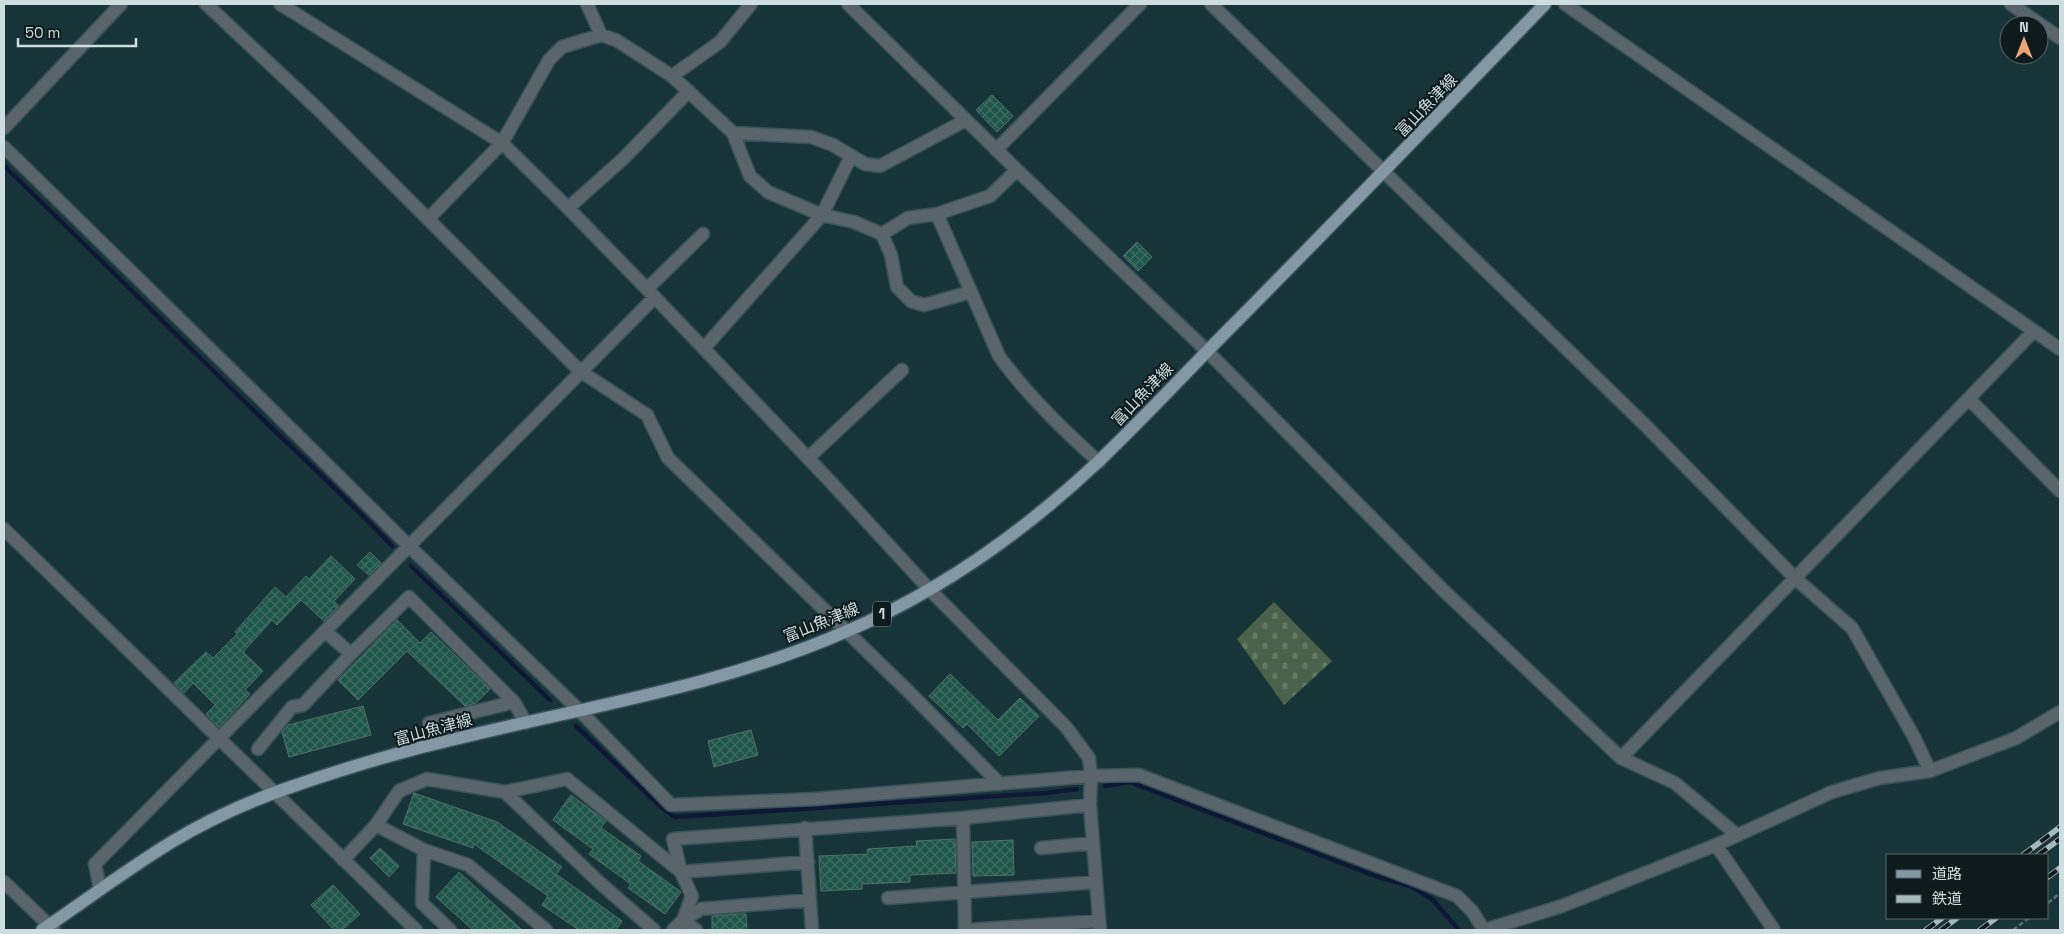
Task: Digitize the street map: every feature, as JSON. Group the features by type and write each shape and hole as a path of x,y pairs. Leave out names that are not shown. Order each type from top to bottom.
{"main road":[{"name":"富山魚津線","path":"49,929 100,889 172,841 219,816 274,793 354,767 451,740 705,681 794,652 846,632 930,590 991,550 1099,462 1384,172 1544,4"}],"street":[{"path":"4,128 121,4"},
{"path":"206,4 318,110 580,371 647,415 668,458 1000,784"},
{"path":"280,4 502,143 651,293 930,590 1066,727 1089,758 1091,776 1090,805 1100,925 967,930 964,892 963,818"},
{"path":"587,4 601,36"},
{"path":"672,76 720,42 751,4"},
{"path":"848,4 996,150 1207,351 1442,589 1621,758 1676,783 1737,835"},
{"path":"996,150 1140,4"},
{"path":"1211,4 1645,426 1796,579 1852,628 1914,737 1930,771"},
{"path":"1565,4 2060,349"},
{"path":"2011,4 2060,38"},
{"path":"428,219 502,143 549,60 562,47 601,36 616,40 672,76 734,133 750,176 768,192 822,215 854,222 882,234 891,255 897,286 911,300 924,305 971,292"},
{"path":"568,208 623,159 689,91"},
{"path":"734,133 811,137 833,145 865,164 880,166 966,120"},
{"path":"4,147 410,547 580,711 671,805 815,799 1091,776 1139,776 1457,896 1472,911 1484,930 1562,906 1716,845 1832,792 1880,778 1930,771 2016,738 2060,712"},
{"path":"704,348 822,215 851,156"},
{"path":"882,234 908,218 937,214 990,196 1017,170"},
{"path":"937,214 999,356 1012,374 1067,434 1099,462"},
{"path":"100,889 95,864 410,547 580,371 703,234"},
{"path":"1621,758 2033,332"},
{"path":"808,458 902,370"},
{"path":"1968,400 2060,491"},
{"path":"4,529 416,930"},
{"path":"258,749 292,707 303,705 408,597 514,702 526,723"},
{"path":"326,632 351,654"},
{"path":"429,723 514,702"},
{"path":"343,860 376,825 399,790 427,779 505,792 568,779 681,872 808,862"},
{"path":"505,792 600,883 654,930"},
{"path":"683,920 692,896 681,872 673,839 963,818 1090,805"},
{"path":"376,825 424,850 468,865 546,930"},
{"path":"805,828 812,930"},
{"path":"1041,848 1093,843"},
{"path":"1716,845 1774,930"},
{"path":"424,850 422,903 450,930"},
{"path":"4,882 49,929"},
{"path":"888,898 1096,882"},
{"path":"673,930 683,920 701,909 810,900"},
{"path":"683,920 696,930"}],"path":[{"path":"2049,902 2060,893"},
{"path":"2013,930 2028,919"}],"green space":[{"path":"1274,602 1332,661 1284,705 1237,639"}],"building":[{"path":"992,95 1013,116 997,132 976,110"},
{"path":"1137,242 1152,257 1138,271 1123,256"},
{"path":"370,552 381,563 369,575 357,565"},
{"path":"331,556 355,579 334,601 339,606 324,621 301,600 277,625 272,620 243,652 263,671 245,690 250,694 219,727 206,714 215,705 193,683 184,693 174,683 206,652 213,658 237,634 235,632 275,587 286,597 306,576 309,579"},
{"path":"397,620 420,643 431,632 490,689 476,703 465,706 407,651 358,700 338,680"},
{"path":"950,674 998,720 1020,698 1039,716 999,756 967,724 963,728 929,696"},
{"path":"363,706 371,735 289,757 282,732 288,725"},
{"path":"751,730 758,755 714,767 708,741"},
{"path":"414,793 497,822 562,867 556,874 622,921 616,930 579,930 542,905 548,896 474,844 473,848 403,824"},
{"path":"571,795 606,821 601,828 641,856 638,861 681,892 665,914 628,888 631,884 589,854 593,849 553,820"},
{"path":"955,839 956,873 910,875 910,882 862,884 862,889 821,891 819,856 868,854 867,849 917,846 916,841"},
{"path":"1013,840 1014,875 973,876 972,842"},
{"path":"380,848 399,866 389,877 370,858"},
{"path":"459,872 522,930 473,930 436,897"},
{"path":"333,885 360,914 342,930 334,930 311,905"},
{"path":"746,914 747,930 712,930 712,916"}],"waterway":[{"path":"4,166 392,546"},
{"path":"411,566 550,700"},
{"path":"576,726 662,808 675,817 1046,793 1077,789"},
{"path":"1105,786 1130,782 1375,876 1410,886 1432,899 1458,929"}],"railway":[{"path":"2024,854 2060,827"},
{"path":"2039,854 2060,839"},
{"path":"2049,876 2060,868"},
{"path":"1926,930 1941,919"},
{"path":"1941,930 1956,919"},
{"path":"1980,930 1995,919"}]}
